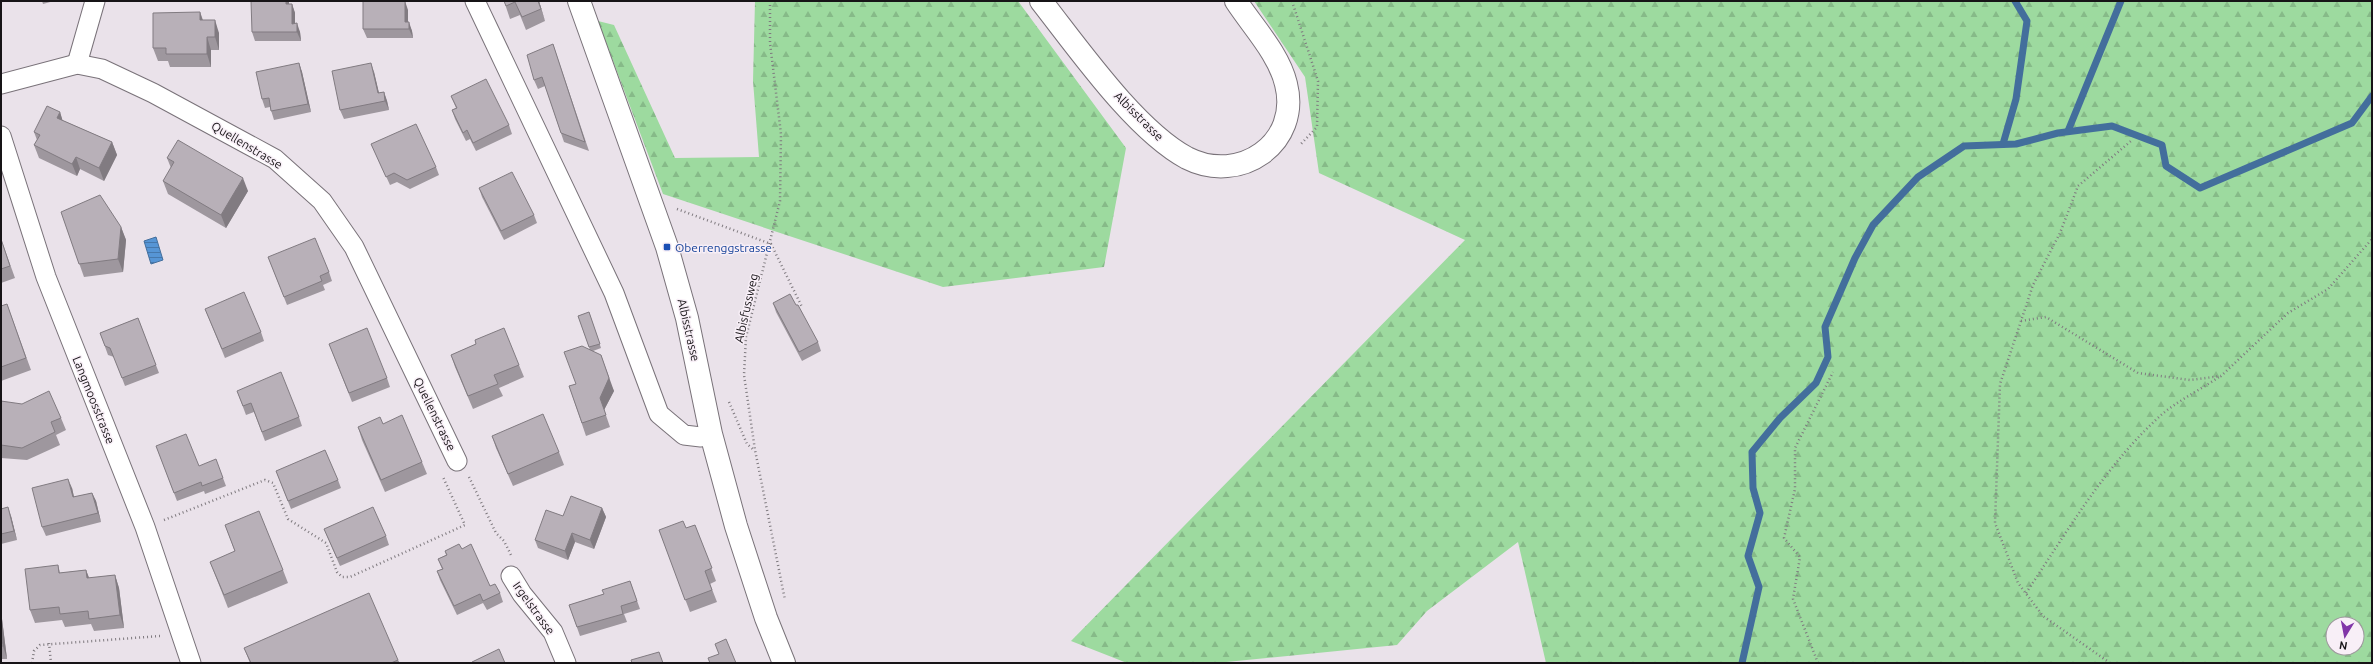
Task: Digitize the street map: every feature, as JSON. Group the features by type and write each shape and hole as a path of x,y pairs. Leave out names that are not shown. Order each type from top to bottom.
{"main road":[{"name":"Albisstrasse","path":"579,1 655,211 687,318 711,434 736,526 766,618 784,663"},
{"name":"Albisstrasse","path":"1041,1 1101,77 1159,138 1197,162 1208,166 1229,167 1249,161 1270,148 1281,132 1288,112 1289,101 1282,71 1236,1"}],"street":[{"path":"77,64 95,1"},
{"path":"475,1 614,293 659,414 684,435 701,437 711,434"},
{"name":"Quellenstrasse","path":"1,84 77,64 102,69 153,92 234,135 275,159 322,201 354,247 457,461"},
{"name":"Langmoosstrasse","path":"1,136 46,277 145,527 191,663"},
{"name":"Irgelstrasse","path":"511,576 522,594 553,632 566,663"}],"path":[{"name":"Albisfussweg","path":"770,1 770,43 781,134 780,201 771,244 746,337 744,375 755,450 786,601"},
{"path":"2110,663 2043,616 2018,583 1995,523 2000,384 2033,285 2060,233 2078,186 2131,141"},
{"path":"655,211 674,208 771,244 802,308"},
{"path":"2026,593 2087,501 2121,456 2161,415 2221,376 2288,313 2328,289 2372,239"},
{"path":"2021,321 2046,317 2138,373 2190,380 2221,376"},
{"path":"1818,663 1793,599 1800,557 1784,538 1795,489 1795,448 1833,372"},
{"path":"457,461 466,470 496,533 510,551 515,564 511,576"},
{"path":"158,522 265,480 273,483 288,519 326,543 337,572 342,577 350,577 465,525 445,481"},
{"path":"32,663 34,651 40,645 76,641 101,642 164,636 180,630"},
{"path":"49,643 51,663"}],"green space":[{"path":"755,1 1018,1 1126,148 1104,267 943,287 663,194 598,21 614,25 675,158 759,157 753,81"},
{"path":"1254,1 2372,1 2372,663 1546,663 1518,542 1427,611 1397,645 1216,663 1127,663 1071,641 1465,240 1319,173 1305,77"}],"water":[{"path":"156,237 163,260 151,264 144,241"}],"building":[{"path":"251,1 286,1 286,4 292,4 292,24 297,23 297,32 252,32"},
{"path":"363,1 405,1 405,22 409,22 409,29 363,29"},
{"path":"504,1 538,1 541,9 522,17 515,2 506,6"},
{"path":"200,12 200,20 215,20 215,37 207,37 207,54 166,54 166,48 153,48 153,13"},
{"path":"553,44 585,142 561,133 542,77 534,80 527,55"},
{"path":"299,63 308,104 271,111 269,98 262,99 256,72"},
{"path":"371,63 378,93 384,92 385,101 340,110 332,71"},
{"path":"486,79 509,125 473,143 467,130 463,133 452,110 457,108 451,96"},
{"path":"47,106 60,112 57,118 112,142 99,168 76,157 72,164 34,145 40,135 34,132"},
{"path":"416,124 436,167 407,180 394,173 386,177 371,144"},
{"path":"178,140 243,178 221,215 163,181 174,162 167,158"},
{"path":"512,172 534,215 501,231 479,188"},
{"path":"100,195 121,227 118,259 79,264 61,212"},
{"path":"315,238 329,272 320,276 322,281 284,297 268,257"},
{"path":"1,239 10,266 1,269"},
{"path":"244,292 261,332 222,349 205,309"},
{"path":"790,294 796,305 798,305 818,342 799,352 773,303"},
{"path":"7,304 26,358 1,367 1,306"},
{"path":"589,312 600,344 589,347 578,316"},
{"path":"138,318 156,365 122,378 110,348 105,346 100,333"},
{"path":"367,328 387,378 349,393 329,344"},
{"path":"504,328 519,365 494,375 498,384 468,396 451,355 476,344 475,340"},
{"path":"582,346 601,355 609,378 600,398 606,415 582,423 569,386 576,384 564,352"},
{"path":"281,372 299,417 262,432 251,403 243,406 237,391"},
{"path":"49,391 61,418 51,422 55,432 22,448 1,445 1,401 22,404"},
{"path":"543,414 559,452 508,474 492,436"},
{"path":"402,415 422,462 381,480 358,427 380,417 383,424"},
{"path":"186,434 199,466 216,459 223,478 202,486 201,482 174,493 156,446"},
{"path":"325,450 338,480 288,501 276,471"},
{"path":"68,479 73,497 92,493 98,513 42,527 32,488"},
{"path":"571,496 602,508 590,540 572,533 565,551 535,540 546,510 563,516"},
{"path":"8,507 14,531 1,534 1,509"},
{"path":"373,507 386,536 337,558 324,529"},
{"path":"259,511 283,570 224,595 210,562 235,551 225,525"},
{"path":"683,521 686,528 695,525 712,568 705,571 712,590 685,600 659,530"},
{"path":"459,544 462,549 471,544 490,586 495,584 500,593 483,601 480,594 454,606 437,571 443,569 438,559 447,555 445,551"},
{"path":"58,565 59,573 86,570 87,578 115,575 120,615 89,619 88,611 60,614 59,607 30,610 25,569"},
{"path":"630,581 637,601 621,606 623,614 577,627 569,605 604,594 602,590"},
{"path":"369,593 398,660 391,663 251,663 244,648"},
{"path":"1,633 3,646 1,646"},
{"path":"726,639 736,663 710,663 708,658 719,654 715,644"},
{"path":"499,649 505,663 472,662"},
{"path":"659,652 663,663 632,663 631,660"}],"waterway":[{"path":"2003,144 2016,99 2027,21 2015,1"},
{"path":"2068,131 2121,1"},
{"path":"1742,663 1759,587 1748,556 1760,513 1753,488 1752,452 1780,418 1816,383 1828,357 1825,327 1855,258 1873,225 1918,177 1964,146 2016,144 2058,133 2112,126 2162,145 2166,166 2200,188 2352,123 2372,96"}],"place":[{"name":"Oberrenggstrasse","path":"667,247"}]}
